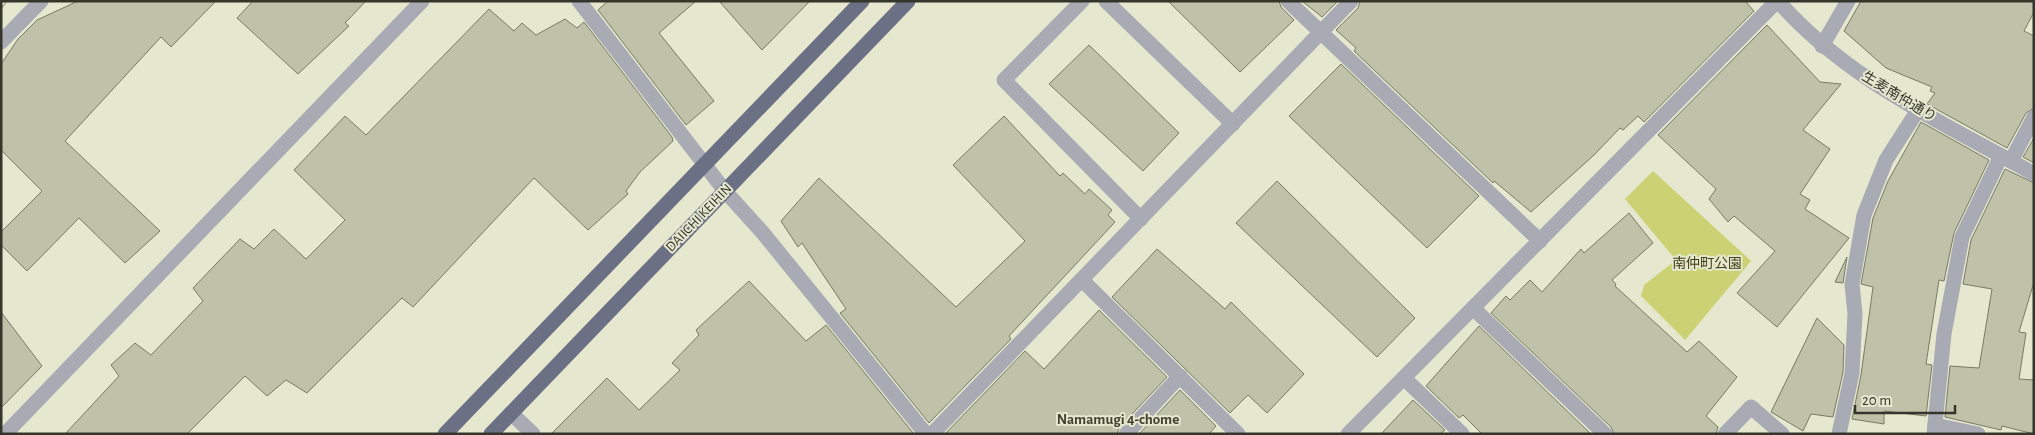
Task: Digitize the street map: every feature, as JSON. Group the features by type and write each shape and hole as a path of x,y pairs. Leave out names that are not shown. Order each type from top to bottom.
{"highway":[{"path":"445,434 862,1"},
{"name":"DAIICHI KEIHIN","path":"491,434 908,1"}],"street":[{"path":"1,42 41,1"},
{"path":"5,434 422,1"},
{"path":"1082,1 1004,80 1141,219"},
{"path":"1106,1 1233,124"},
{"path":"1288,1 1540,241"},
{"path":"932,434 1351,1"},
{"path":"1348,434 1540,241 1622,155 1777,1"},
{"name":"生麦南仲通り","path":"1777,1 1822,46 1885,92 2034,174"},
{"path":"1822,46 1848,1"},
{"path":"580,2 674,122 725,191 763,233 926,434"},
{"path":"1839,434 1852,373 1855,314 1852,284 1864,215 1886,160 1918,110"},
{"path":"1978,434 1935,430 1944,334 1962,237 2006,158 2034,116"},
{"path":"1082,280 1238,434"},
{"path":"1473,308 1605,434"},
{"path":"1126,434 1180,376"},
{"path":"1404,378 1462,434"},
{"path":"1725,434 1751,407 1782,434"},
{"path":"511,413 533,434"}],"green space":[{"name":"南仲町公園","path":"1653,171 1751,261 1685,340 1641,296 1644,285 1676,260 1625,199"}],"building":[{"path":"78,1 216,1 171,47 161,37 65,141 160,231 125,263 79,218 27,271 1,245 1,232 42,191 1,150 1,64 18,39 37,20"},
{"path":"253,1 366,1 345,23 349,26 298,74 237,18"},
{"path":"608,1 696,1 659,33 714,101 686,125 598,10"},
{"path":"719,1 810,1 762,50"},
{"path":"1168,1 1279,1 1281,7 1294,20 1240,72"},
{"path":"1302,1 1338,1 1322,17"},
{"path":"1360,1 1745,1 1754,11 1644,122 1638,116 1623,130 1620,128 1594,155 1531,212 1494,181 1493,183 1354,51 1356,48 1336,30 1358,8"},
{"path":"1861,1 2034,1 2034,12 2024,31 2034,36 2034,108 2026,113 2007,148 1927,104 1935,93 1930,91 1932,87 1886,68 1844,31"},
{"path":"489,9 514,31 522,23 536,35 565,19 577,28 584,22 672,137 673,141 640,172 626,191 628,194 588,230 534,178 413,307 402,298 307,393 286,380 267,396 245,376 187,434 65,434 119,376 111,365 135,343 151,355 203,301 193,288 240,239 254,249 274,229 306,259 345,220 294,170 345,116 366,135"},
{"path":"1767,25 1820,82 1841,84 1803,130 1830,149 1800,194 1810,200 1805,209 1849,238 1777,327 1737,293 1775,251 1734,216 1728,222 1709,199 1716,189 1658,135"},
{"path":"1089,45 1179,133 1143,171 1049,84"},
{"path":"1341,64 1479,196 1427,248 1289,116"},
{"path":"1004,116 1060,176 1063,173 1085,194 1089,189 1112,210 1108,215 1115,222 1009,336 1011,339 929,423 840,313 846,309 802,243 798,247 781,221 819,178 956,307 1025,241 953,165"},
{"path":"1921,122 1989,160 1954,233 1944,281 1939,280 1926,364 1932,365 1926,416 1884,411 1884,424 1852,419 1861,375 1873,287 1861,284 1873,218 1888,181"},
{"path":"2034,138 2034,163 2023,157"},
{"path":"2005,169 2034,183 2034,282 2019,332 2026,333 2019,379 2034,380 2034,434 2002,426 2001,430 1945,417 1950,366 1979,368 1992,289 1963,284 1971,240"},
{"path":"1277,181 1415,318 1377,357 1236,223"},
{"path":"1629,213 1653,243 1612,280 1616,284 1615,286 1687,352 1699,341 1737,377 1706,416 1718,427 1716,434 1614,434 1611,427 1491,313 1506,296 1510,300 1530,280 1542,292 1581,249 1584,253"},
{"path":"1157,249 1225,309 1231,302 1304,374 1267,413 1248,395 1230,413 1112,297"},
{"path":"1847,257 1843,283 1835,282"},
{"path":"749,281 806,341 826,325 914,434 551,434 607,378 639,410 680,370 672,363 699,335 696,330"},
{"path":"1099,310 1167,377 1119,428 1117,434 945,434 1025,351 1044,369"},
{"path":"1,312 42,366 1,408"},
{"path":"1817,318 1844,345 1843,372 1833,417 1811,414 1803,431 1771,412"},
{"path":"1479,326 1591,434 1482,434 1463,415 1459,418 1426,386"},
{"path":"1180,390 1216,426 1209,434 1139,434"},
{"path":"1413,400 1445,430 1440,434 1381,434"}],"railway":[{"path":"1,5 4,1"}],"district":[{"name":"Namamugi 4-chome","path":"1118,419"}]}
